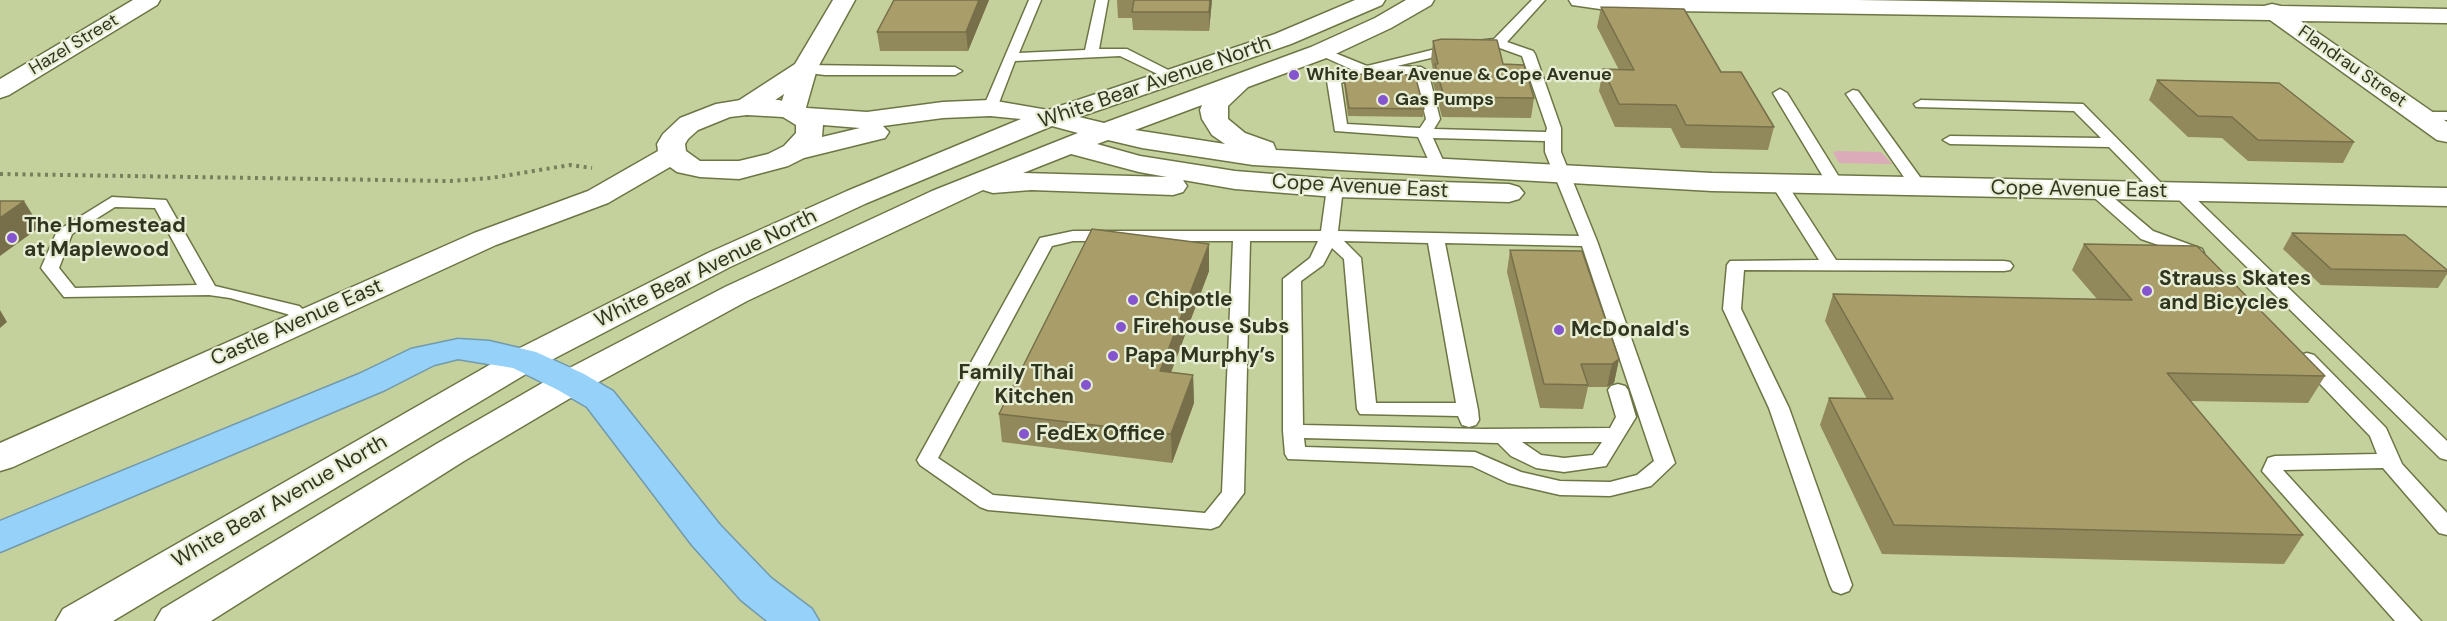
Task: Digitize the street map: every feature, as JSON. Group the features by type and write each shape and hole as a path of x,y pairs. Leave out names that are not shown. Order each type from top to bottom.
{"highway":[{"path":"0,537 372,382 423,357 458,349 489,352 524,360 571,382 600,399 706,535 756,589 797,621"}],"street":[{"name":"Hazel Street","path":"0,90 149,0"},
{"path":"797,113 805,69 844,0"},
{"name":"White Bear Avenue North","path":"78,621 524,360 719,260 913,173 1049,118 1283,39 1374,0"},
{"name":"White Bear Avenue North","path":"177,621 571,382 736,294 942,197 1069,145 1320,52 1383,23 1423,0"},
{"path":"1580,0 1607,3 2265,7 2447,16"},
{"name":"Flandrau Street","path":"2265,7 2447,134"},
{"path":"747,106 805,69"},
{"path":"1239,83 1220,98 1214,107 1213,114 1222,129 1243,143 1280,151 1438,167"},
{"path":"797,113 809,124 810,133 805,143 778,160 749,168 718,171 687,166 672,154 671,144 677,134 689,124 725,110 747,106 867,120 943,110 990,108 1049,118 1106,132"},
{"path":"794,152 879,132 959,122 1014,132"},
{"path":"879,132 907,131 927,138 933,149 929,158 913,173"},
{"name":"Cope Avenue East","path":"1014,132 1139,164 1196,174 1235,180 1335,188 1712,182 2447,197"},
{"name":"Cope Avenue East","path":"1106,132 1178,147 1253,157 1438,167 1565,183"},
{"path":"600,183 672,154"},
{"path":"600,183 699,169"},
{"path":"942,197 990,184 1030,181 1335,188"},
{"name":"Castle Avenue East","path":"6,452 485,239 600,183"}],"lane":[{"path":"990,108 1035,0"},
{"path":"1091,54 1102,0"},
{"path":"1498,43 1539,0"},
{"path":"1335,188 1329,236 1317,261 1292,279 1294,454 1475,459 1515,478 1560,489 1610,489 1644,481 1665,463 1589,242 1553,152 1554,128 1528,54 1498,43 1460,47 1366,70 1334,81 1340,128 1552,137"},
{"path":"1010,57 1122,52 1173,76"},
{"path":"1320,52 1366,70 1421,71 1433,119 1424,133"},
{"path":"805,69 955,71"},
{"path":"1780,93 1836,185"},
{"path":"1853,94 1919,187"},
{"path":"1921,104 2078,107 2447,453"},
{"path":"2421,116 2447,116"},
{"path":"1424,133 1438,167"},
{"path":"1950,140 2114,143"},
{"path":"1779,184 1830,265"},
{"path":"2095,190 2147,235 2198,254 2206,261"},
{"path":"209,290 160,203 112,202 65,231 50,268 70,293 209,290 231,293 293,310 306,319"},
{"path":"1242,237 1233,493 1211,521 988,502 927,460 1046,242 1073,236 1329,236 1589,242"},
{"path":"1329,236 1352,258 1370,456"},
{"path":"1436,239 1475,459"},
{"path":"1841,585 1779,408 1732,309 1736,265 2004,266"},
{"path":"2292,344 2379,433 2391,461 2401,475 2447,527"},
{"path":"1503,436 1518,451 1536,460 1564,465 1599,461 1626,417 1618,390"},
{"path":"1367,409 1468,410"},
{"path":"1293,431 1503,436 1617,435"},
{"path":"2391,461 2304,460 2275,463 2272,471 2409,621"}],"path":[{"path":"0,174 450,181 491,178 570,165 600,183"}],"shaded area":[{"path":"1833,152 1881,152 1892,164 1839,163"}],"building":[{"path":"894,0 979,0 966,32 877,32"},
{"path":"1134,0 1210,0 1209,12 1132,12"},
{"path":"1601,7 1684,9 1721,72 1741,72 1774,127 1686,125 1676,105 1619,104 1603,69 1634,70"},
{"path":"1442,39 1497,40 1503,64 1524,65 1534,98 1444,97 1435,64 1438,64 1433,41"},
{"name":"Gas Pumps","path":"1352,74 1415,75 1424,109 1349,108 1344,77"},
{"path":"2157,80 2279,83 2354,142 2258,140 2232,117 2198,116"},
{"path":"0,201 24,201 0,218"},
{"path":"1092,229 1209,244 1160,371 1193,375 1171,434 999,414"},
{"path":"2292,233 2405,235 2447,271 2331,269"},
{"path":"2084,244 2197,246 2325,376 2167,373 2303,535 1894,525 1829,398 1893,399 1833,294 2132,300"},
{"name":"McDonald's","path":"1510,250 1582,251 1619,359 1612,364 1581,364 1588,385 1544,384"}],"place":[{"name":"White Bear Avenue & Cope Avenue","path":"1294,75"},
{"name":"Gas Pumps","path":"1383,100"},
{"name":"The Homestead at Maplewood","path":"12,238"},
{"name":"Strauss Skates and Bicycles","path":"2147,291"},
{"name":"Chipotle","path":"1133,300"},
{"name":"Firehouse Subs","path":"1121,327"},
{"name":"McDonald's","path":"1559,330"},
{"name":"Papa Murphy’s","path":"1113,356"},
{"name":"Family Thai Kitchen","path":"1086,385"},
{"name":"FedEx Office","path":"1024,434"}]}
